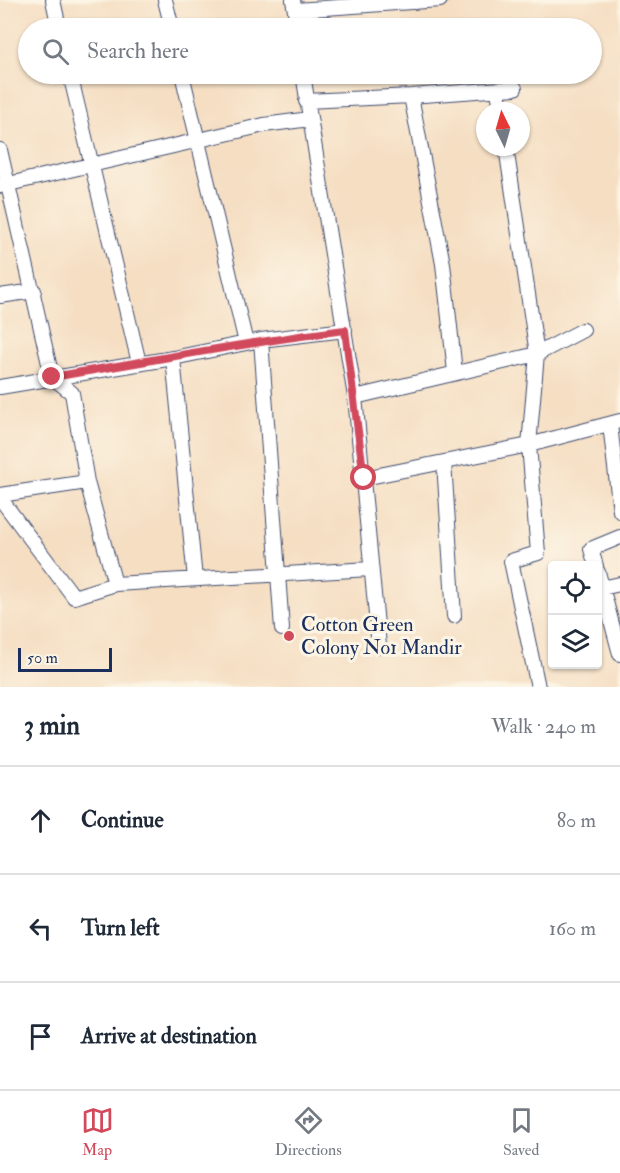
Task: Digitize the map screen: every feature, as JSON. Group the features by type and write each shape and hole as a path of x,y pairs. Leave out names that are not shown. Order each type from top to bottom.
{"street":[{"path":"52,0 56,18"},
{"path":"165,0 170,18"},
{"path":"295,5 440,0"},
{"path":"72,84 139,363"},
{"path":"184,84 246,343"},
{"path":"304,84 355,397 378,646"},
{"path":"306,101 515,88"},
{"path":"498,90 500,102"},
{"path":"411,96 443,264 455,372"},
{"path":"4,185 264,124 310,119"},
{"path":"0,150 4,185 34,291 52,377 72,393 87,482 115,584"},
{"path":"507,156 537,354 529,445 538,554 511,561 538,687"},
{"path":"0,296 34,291"},
{"path":"0,387 173,358 261,340 345,330"},
{"path":"355,397 537,354 583,330"},
{"path":"261,340 280,573 282,629"},
{"path":"173,358 195,579"},
{"path":"364,478 529,445 615,422 620,511"},
{"path":"444,462 454,616"},
{"path":"87,482 0,496 74,597 115,584 370,569"},
{"path":"595,561 591,549 620,537"},
{"path":"620,584 602,588 620,654"}],"place":[{"name":"Cotton Green Colony No1 Mandir","path":"289,636"}],"route":[{"path":"52,377 173,358 261,340 345,330 364,478"}]}
